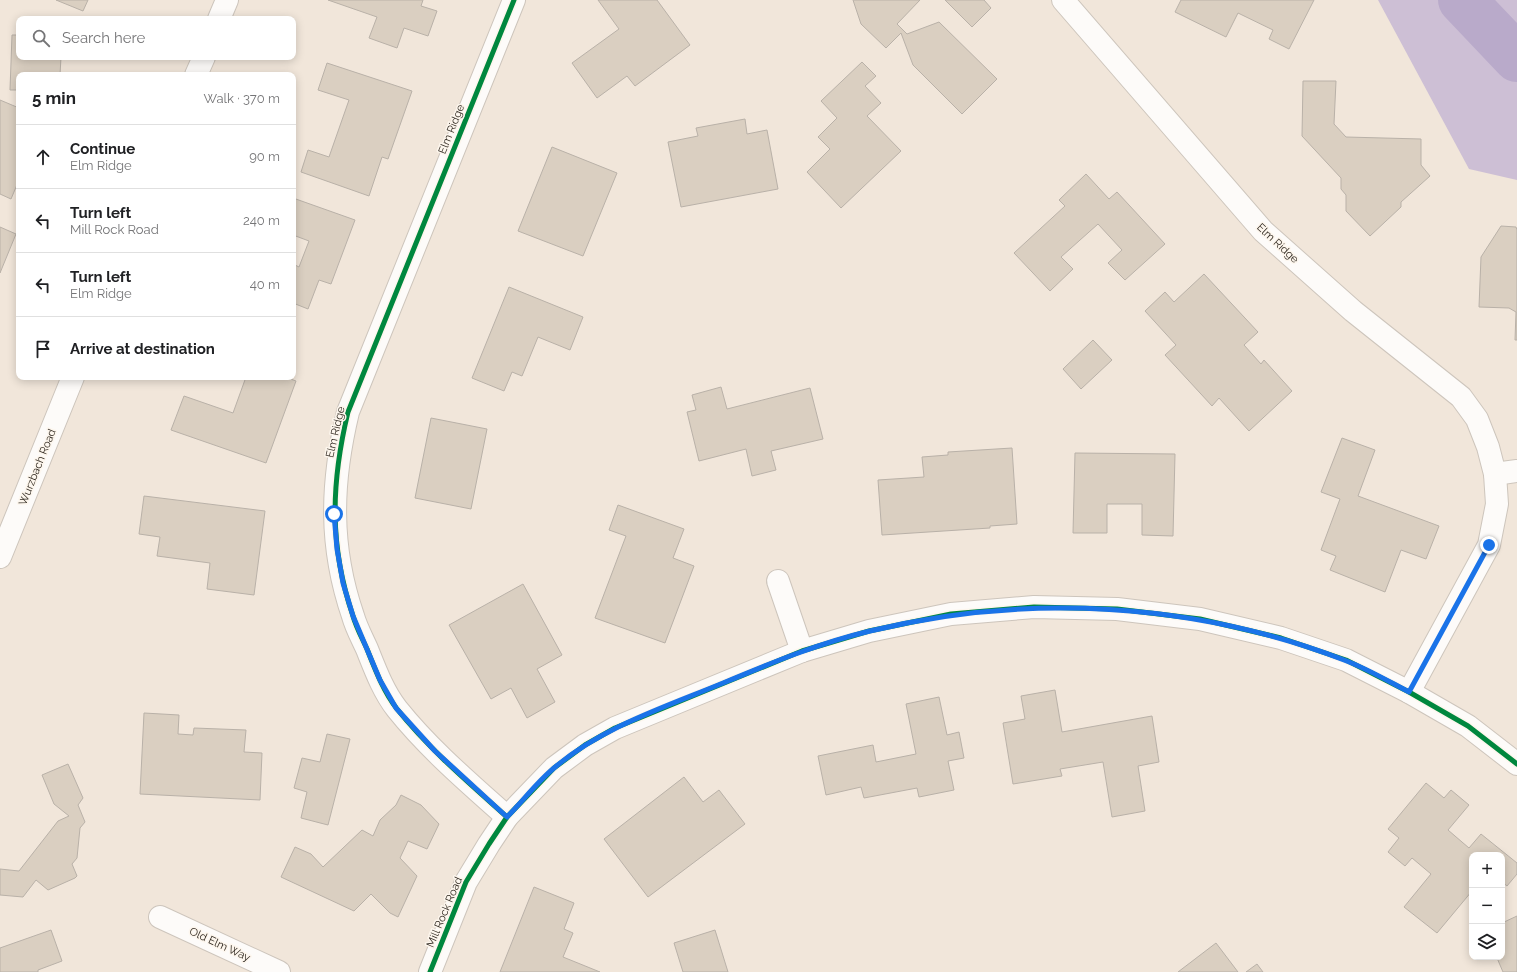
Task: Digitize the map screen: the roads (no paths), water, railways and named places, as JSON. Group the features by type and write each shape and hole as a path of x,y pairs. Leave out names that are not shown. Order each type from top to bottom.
{"street":[{"path":"220,16 227,0"},
{"name":"Elm Ridge","path":"507,817 435,751 396,708 380,680 353,616 343,583 337,549 334,514 340,446 348,412 514,0"},
{"name":"Elm Ridge","path":"1063,0 1263,231 1353,311 1461,397 1477,419 1488,447 1495,474 1497,504 1489,545 1409,692"},
{"path":"197,72 203,60"},
{"name":"Wurzbach Road","path":"0,558 72,380"},
{"path":"1495,474 1517,471"},
{"path":"778,581 802,651"},
{"name":"Mill Rock Road","path":"430,972 466,882 488,844 507,817 554,768 585,745 615,728 802,651 869,631 951,614 1034,607 1117,609 1200,619 1281,638 1346,660 1409,692 1468,726 1517,764"},
{"name":"Old Elm Way","path":"160,917 279,972"}],"waterway":[{"path":"1462,0 1517,58"}]}
